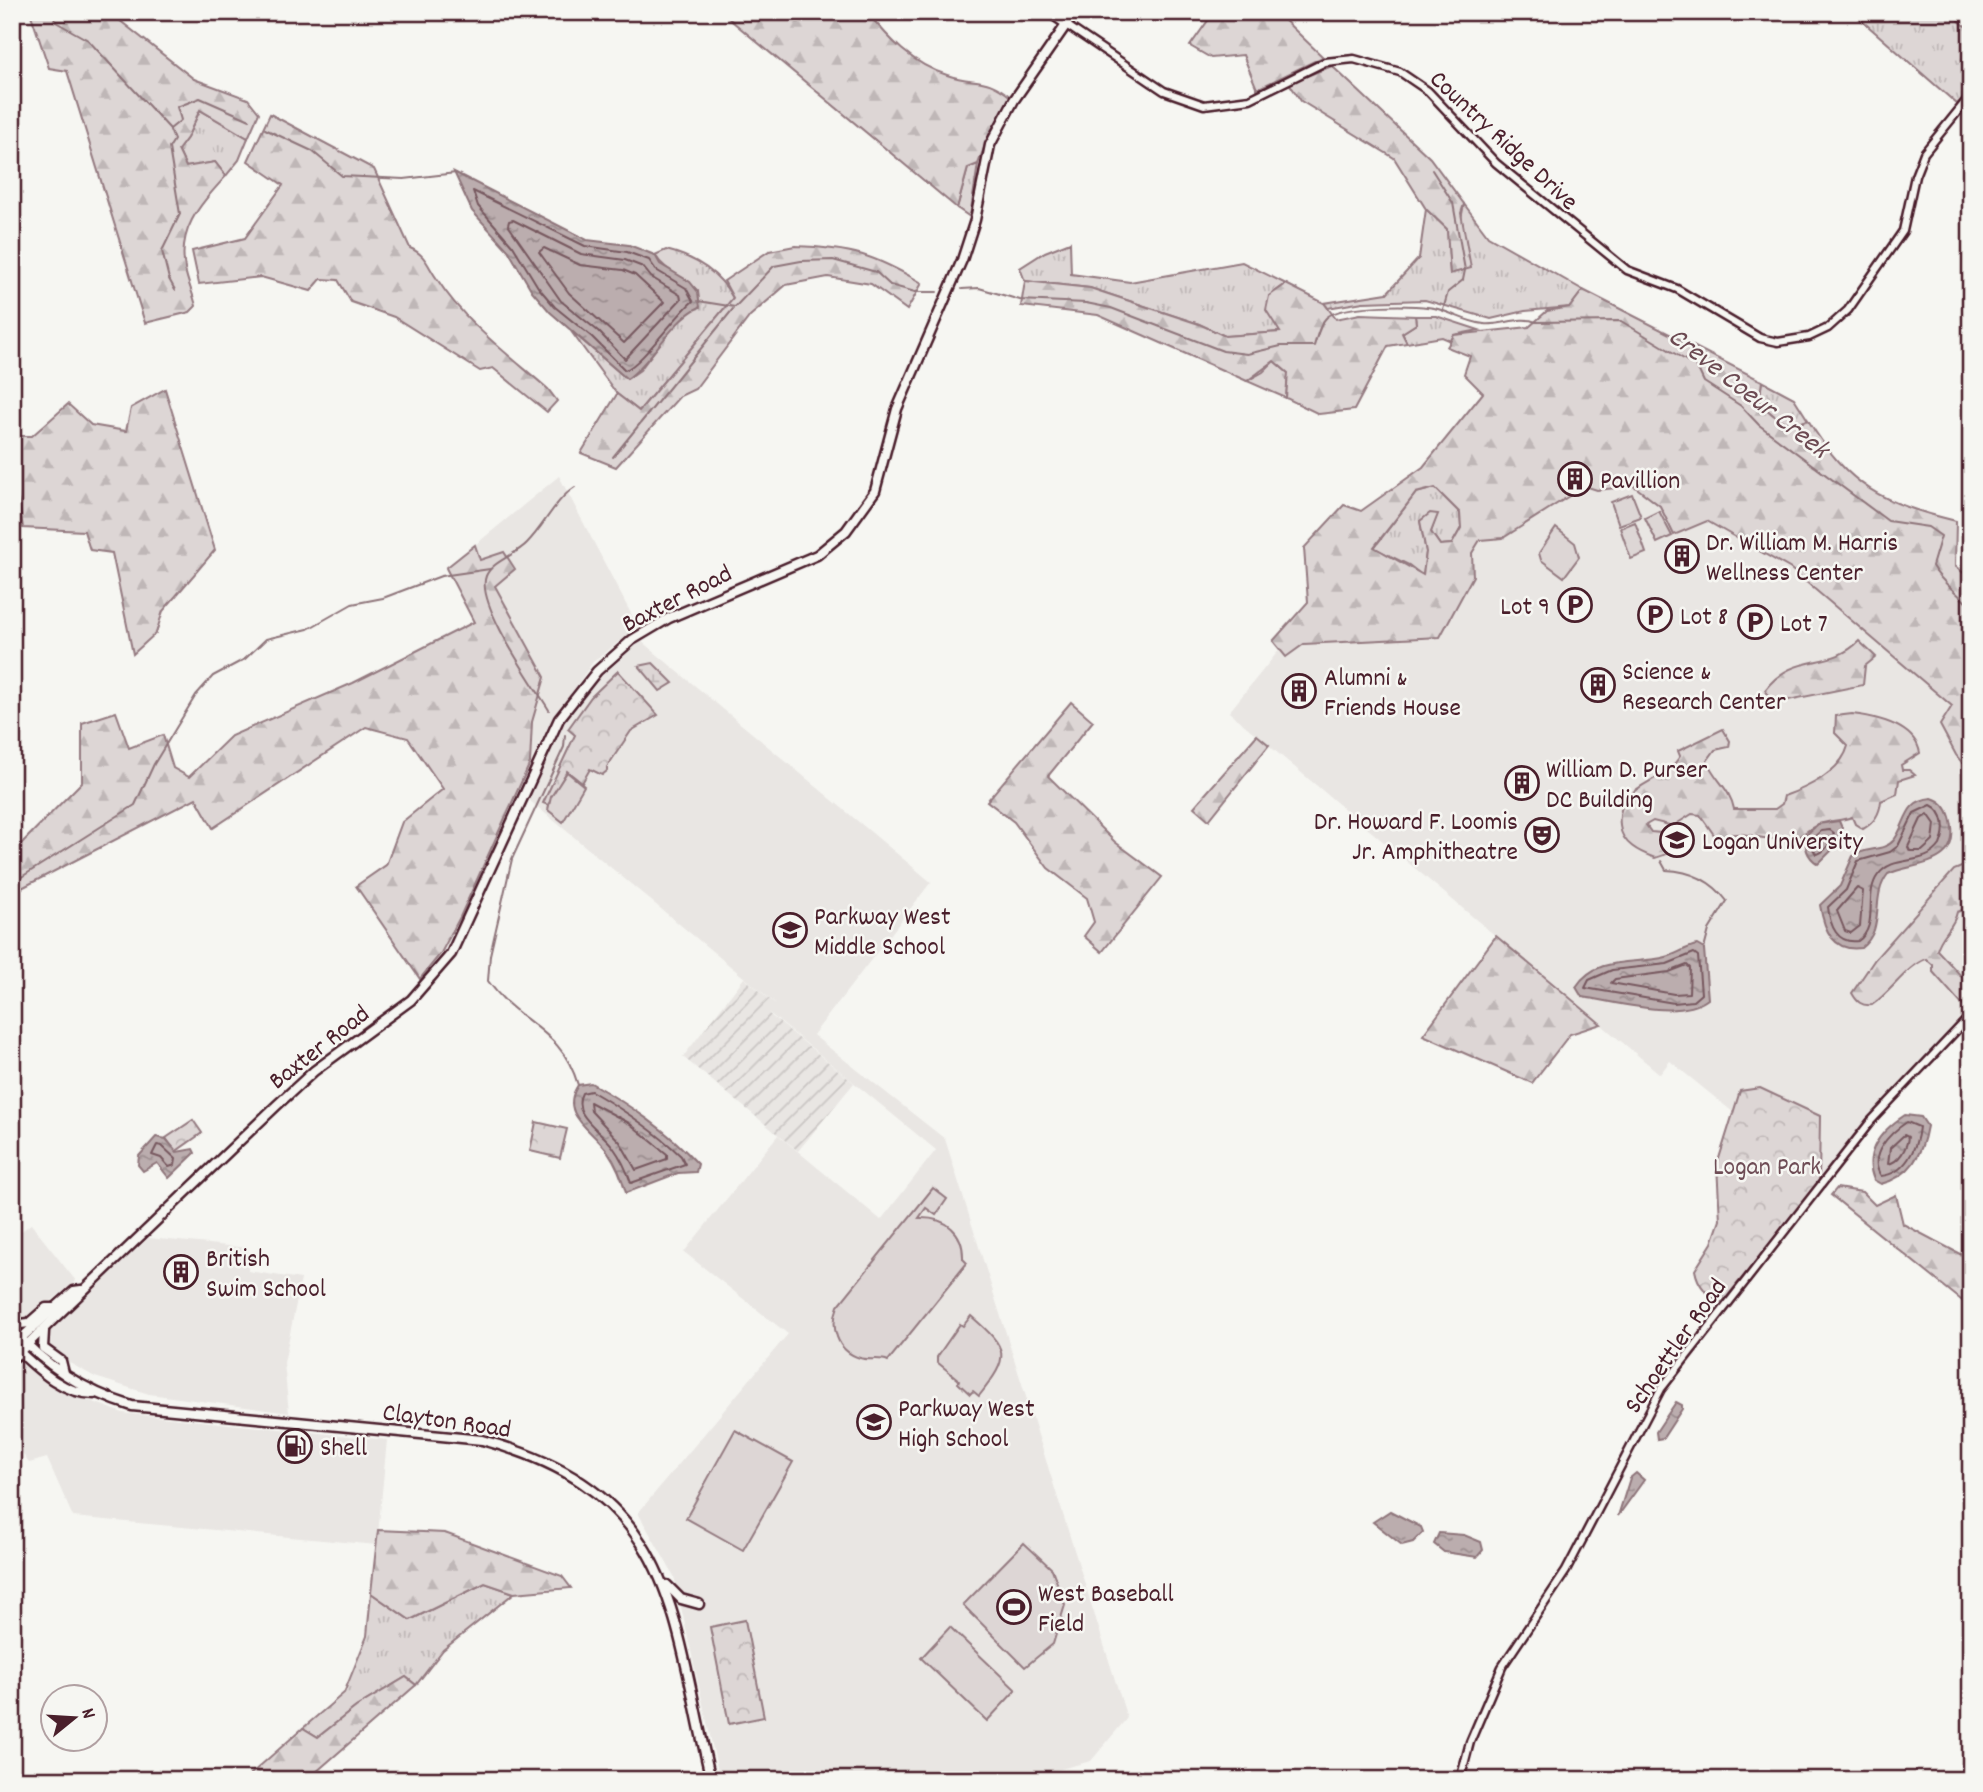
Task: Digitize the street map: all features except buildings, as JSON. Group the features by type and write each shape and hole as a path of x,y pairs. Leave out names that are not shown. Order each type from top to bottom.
{"main road":[{"name":"Baxter Road","path":"12,1359 14,1347 46,1327 80,1295 81,1290 314,1071 391,1016 427,983 455,946 559,719 614,654 669,618 817,555 846,531 875,491 897,409 954,280 975,220 990,145 1014,100 1075,12"},
{"name":"Baxter Road","path":"24,1342 55,1308 74,1291 81,1290"},
{"path":"12,1326 29,1323 46,1308 55,1308"},
{"name":"Clayton Road","path":"12,1326 24,1342 94,1394"},
{"path":"46,1327 41,1339 43,1348 61,1362 64,1373"},
{"name":"Clayton Road","path":"14,1347 31,1364 80,1394 94,1394 155,1409 482,1440 527,1452 571,1476 620,1514 643,1544 663,1580 711,1780"},
{"path":"663,1580 681,1599 699,1604"}],"street":[{"name":"Country Ridge Drive","path":"1047,12 1065,27 1164,91 1204,104 1250,99 1325,62 1354,59 1387,67 1417,82 1496,163 1627,270 1677,289 1760,338 1778,342 1817,334 1849,310 1892,250 1906,224 1917,165 1931,142 1971,95"},
{"name":"Schoettler Road","path":"1460,1780 1470,1742 1500,1670 1566,1570 1661,1388 1871,1121 1971,1015"}],"shaded area":[{"name":"Logan University","path":"1524,347 1971,698 1971,1010 1878,1107 1819,1182 1819,1116 1740,1091 1734,1113 1670,1061 1660,1074 1229,712"},
{"path":"559,476 638,627 593,662 548,726 530,763 532,722 545,677 495,586 514,569 480,560 475,545"},
{"name":"Parkway West High School","path":"641,641 931,882 813,1035 945,1139 1127,1718 1091,1761 1019,1780 720,1780 674,1576 638,1513 788,1334 684,1252 778,1135 881,1220 936,1150 769,1013 775,1003 529,800 573,708 593,684"},
{"path":"744,978 776,1004 769,1014 854,1083 798,1151 683,1057"},
{"path":"31,1224 76,1281 29,1319 15,1323 12,1321 12,1238"},
{"path":"149,1238 248,1248 248,1271 301,1279 284,1363 289,1413 149,1394 95,1377 48,1351 44,1333"},
{"path":"21,1363 80,1397 123,1413 387,1440 377,1545 73,1517 47,1458 29,1463 12,1439 12,1366"}],"green space":[{"path":"30,12 109,12 194,79 248,99 259,113 248,138 200,110 187,138 178,150 186,167 215,162 226,176 200,207 188,229 183,254 196,306 190,312 145,323 67,71 49,68"},
{"path":"721,12 867,12 893,41 923,64 947,75 995,86 1012,98 990,132 978,164 968,168 957,208"},
{"path":"1214,12 1276,12 1323,57 1257,89 1243,55 1211,58 1190,46"},
{"path":"1852,12 1949,12 1971,31 1971,89 1957,104"},
{"path":"1332,66 1430,158 1464,204 1461,213 1471,268 1450,274 1447,229 1426,209 1394,158 1301,101 1289,83"},
{"path":"200,110 248,138 239,160 226,176 215,162 186,167 178,150 187,138"},
{"path":"270,114 374,169 410,248 423,257 448,295 474,324 548,389 557,401 547,412 493,368 480,371 394,317 351,302 338,280 321,279 311,291 261,277 199,284 192,251 245,238 283,185 248,161"},
{"path":"978,164 970,217 957,208 968,168"},
{"path":"1464,204 1488,236 1583,290 1570,307 1525,311 1491,319 1425,300 1363,302 1328,308 1324,303 1387,293 1419,258 1426,209 1447,229 1450,274"},
{"path":"1070,242 1071,274 1130,282 1242,262 1286,284 1269,296 1280,332 1225,336 1199,324 1090,288 1025,281 1020,268 1045,252"},
{"path":"795,246 848,251 862,255 922,283 907,310 871,284 828,277 786,285 750,316 695,389 680,396 616,467 581,453 617,394 639,411 733,298 724,281 769,251"},
{"path":"666,250 705,267 721,281 733,298 639,411 617,394 570,330 627,379 640,370 698,291 659,261 655,255"},
{"path":"1025,281 1090,288 1199,324 1225,336 1280,332 1266,310 1269,296 1286,284 1324,303 1336,319 1360,314 1415,316 1416,324 1402,333 1407,343 1388,346 1354,410 1319,414 1286,398 1288,373 1274,361 1247,381 1098,315 1021,306"},
{"path":"1583,290 1762,381 1759,402 1775,417 1787,423 1808,420 1838,462 1853,477 1887,499 1956,521 1955,566 1971,579 1971,774 1956,755 1940,725 1952,706 1791,569 1707,521 1674,535 1660,506 1634,486 1597,490 1585,486 1503,538 1480,540 1472,553 1473,576 1440,637 1304,644 1286,657 1273,641 1308,602 1304,548 1344,505 1361,511 1423,467 1483,393 1464,374 1470,356 1447,347 1454,335 1529,327 1547,311 1570,307","holes":["1435,488 1460,513 1461,528 1452,544 1440,545 1431,532 1438,514 1430,513 1420,521 1426,552 1423,575 1374,547 1416,493"]},
{"path":"1415,316 1436,316 1479,330 1454,335 1451,341 1442,337 1407,343 1402,333 1416,324"},
{"path":"1274,361 1288,373 1286,398 1247,381 1263,372"},
{"path":"1762,381 1794,398 1808,420 1787,423 1770,413 1759,402"},
{"path":"165,389 215,550 163,611 156,633 133,654 112,553 90,550 84,531 23,528 15,482 15,448 17,436 32,436 68,404 91,425 126,431 131,408"},
{"path":"1435,488 1460,513 1461,528 1452,544 1440,545 1431,532 1437,515 1420,521 1426,552 1423,576 1409,565 1374,548 1416,493"},
{"path":"1632,494 1641,517 1619,525 1611,502"},
{"path":"1659,511 1672,536 1657,543 1645,518"},
{"path":"1635,522 1646,553 1631,559 1620,528"},
{"path":"1556,528 1575,543 1579,557 1564,577 1541,560 1539,553"},
{"path":"475,545 480,560 504,552 515,569 495,586 545,677 532,722 530,763 460,917 441,953 420,979 356,886 386,865 402,822 443,789 408,738 366,727 213,828 196,798 12,893 12,853 82,782 82,723 116,712 129,748 163,735 173,768 189,777 231,736 353,683 474,622 446,568"},
{"path":"1859,641 1876,657 1865,666 1863,685 1774,703 1765,690 1788,670 1836,656"},
{"path":"653,663 673,683 660,691 639,666"},
{"path":"618,671 658,715 631,731 602,775 590,769 582,783 567,771 548,805 543,803 575,735 568,729 591,697"},
{"path":"1071,702 1093,721 1048,776 1115,842 1162,877 1102,952 1084,936 1094,922 1087,898 1048,868 1014,822 987,801"},
{"path":"1852,714 1883,720 1903,729 1917,743 1920,753 1901,765 1902,770 1909,770 1915,775 1899,780 1897,794 1881,801 1876,817 1863,829 1855,824 1852,817 1820,824 1793,838 1777,840 1735,834 1717,839 1700,815 1692,814 1673,826 1653,821 1646,825 1651,832 1661,833 1670,853 1655,858 1637,850 1624,838 1620,826 1620,812 1625,801 1632,792 1672,766 1680,756 1678,751 1723,729 1730,741 1729,747 1715,750 1707,761 1729,795 1734,809 1775,809 1782,804 1784,796 1813,784 1838,764 1848,746 1835,733 1836,716"},
{"path":"1257,735 1269,745 1209,820 1194,807"},
{"path":"567,772 584,786 563,822 548,810 551,797"},
{"path":"1971,863 1971,907 1957,912 1937,950 1965,980 1971,998 1969,1008 1963,1006 1933,972 1933,965 1926,959 1912,967 1872,1005 1860,1003 1852,993 1875,959 1954,870"},
{"path":"1496,936 1601,1024 1570,1034 1532,1083 1423,1035"},
{"name":"Logan Park","path":"1760,1088 1820,1116 1819,1182 1722,1303 1704,1290 1695,1270 1712,1243 1720,1220 1717,1165 1740,1091"},
{"path":"193,1120 202,1133 175,1152 166,1138"},
{"path":"536,1122 567,1129 560,1158 530,1151"},
{"path":"933,1188 947,1199 936,1215 926,1208 919,1218 937,1220 952,1228 960,1241 963,1259 967,1263 888,1361 863,1359 852,1355 840,1344 837,1337 835,1322 838,1306"},
{"path":"1837,1188 1862,1192 1875,1205 1896,1195 1903,1224 1962,1255 1971,1270 1971,1308 1831,1195"},
{"path":"971,1316 993,1337 1001,1353 997,1371 979,1396 973,1391 970,1394 958,1383 959,1380 937,1362 937,1357 960,1324 963,1326"},
{"path":"735,1430 793,1462 743,1550 686,1518"},
{"path":"378,1530 445,1533 562,1576 571,1588 514,1593 485,1583 410,1620 371,1593"},
{"name":"West Baseball Field","path":"1024,1543 1052,1569 1065,1605 1053,1644 1025,1667 963,1605"},
{"path":"485,1583 514,1593 443,1650 416,1685 406,1677 356,1707 318,1737 303,1728 344,1693 367,1636 371,1593 410,1620"},
{"path":"745,1620 764,1717 729,1724 710,1627"},
{"path":"950,1627 1016,1690 987,1721 921,1658"},
{"path":"406,1677 416,1685 307,1780 244,1780 303,1728 318,1737 356,1707"}],"water":[{"path":"454,172 587,240 629,245 655,255 660,264 690,282 698,292 700,307 680,321 627,379 550,312 532,291 508,250 472,211"},
{"path":"1932,798 1946,807 1949,813 1952,834 1950,846 1934,860 1888,874 1879,893 1874,931 1861,948 1837,943 1827,931 1820,905 1840,886 1853,856 1890,844 1911,808 1916,803"},
{"path":"1839,821 1842,828 1838,844 1818,864 1807,851 1806,835 1818,824"},
{"path":"1697,945 1704,949 1708,999 1696,1005 1681,1009 1630,1006 1582,997 1576,987 1584,977 1605,966 1666,957"},
{"path":"591,1083 674,1140 698,1164 696,1172 678,1173 626,1193 611,1157 580,1121 572,1105 578,1085"},
{"path":"1905,1115 1921,1117 1927,1126 1922,1146 1907,1170 1881,1184 1874,1180 1871,1169 1872,1151 1889,1127"},
{"path":"156,1137 166,1139 177,1152 193,1149 195,1153 169,1178 157,1163 143,1171 138,1165 139,1156"},
{"path":"1676,1402 1682,1405 1682,1409 1663,1438 1657,1439 1656,1432"},
{"path":"1636,1473 1644,1480 1618,1516 1630,1478"},
{"path":"1390,1511 1421,1527 1423,1532 1413,1542 1402,1545 1373,1522"},
{"path":"1439,1533 1464,1535 1481,1542 1483,1550 1477,1557 1444,1552 1434,1544"}],"waterway":[{"name":"Creve Coeur Creek","path":"56,12 54,21 88,40 170,129 181,120 177,107 200,98 250,120"},
{"name":"Creve Coeur Creek","path":"265,129 312,151 342,176 404,179 456,173"},
{"path":"170,130 174,140 169,148 180,214 162,251 169,279 175,290"},
{"path":"1432,170 1453,203 1465,270 1463,280 1448,292 1443,310"},
{"name":"Creve Coeur Creek","path":"698,301 735,307 774,266 801,261 833,260 876,272 890,285 915,292 937,292"},
{"name":"Creve Coeur Creek","path":"962,289 979,288 1020,300 1086,303 1111,308 1223,351 1247,354 1281,346 1314,346 1327,317 1348,309 1364,307 1429,307 1484,324 1524,320 1621,321 1697,367 1704,382 1741,406 1759,425 1888,521 1928,527 1941,536 1932,566 1940,578 1971,608"},
{"path":"613,457 733,309"},
{"path":"549,710 497,624 485,588 486,576 493,566 527,543 561,499 575,487"},
{"path":"12,883 135,805 154,764 196,695 213,676 245,659 266,639 308,629 352,604 383,598 441,576 490,569"},
{"path":"565,735 564,747 512,859 490,955 488,981 513,1008 550,1038 571,1066 578,1085"},
{"path":"1661,861 1666,870 1692,875 1707,883 1727,901 1709,930 1704,949"},
{"path":"1966,888 1971,874"}],"place":[{"name":"Pavillion","path":"1575,479"},
{"name":"Dr. William M. Harris Wellness Center","path":"1682,556"},
{"name":"Lot 9","path":"1575,605"},
{"name":"Lot 8","path":"1655,615"},
{"name":"Lot 7","path":"1755,622"},
{"name":"Science & Research Center","path":"1598,685"},
{"name":"Alumni & Friends House","path":"1299,691"},
{"name":"William D. Purser DC Building","path":"1522,783"},
{"name":"Dr. Howard F. Loomis Jr. Amphitheatre","path":"1542,835"},
{"name":"Logan University","path":"1677,840"},
{"name":"Parkway West Middle School","path":"790,930"},
{"name":"British Swim School","path":"181,1272"},
{"name":"Parkway West High School","path":"874,1422"},
{"name":"Shell","path":"295,1446"},
{"name":"West Baseball Field","path":"1014,1607"}]}
